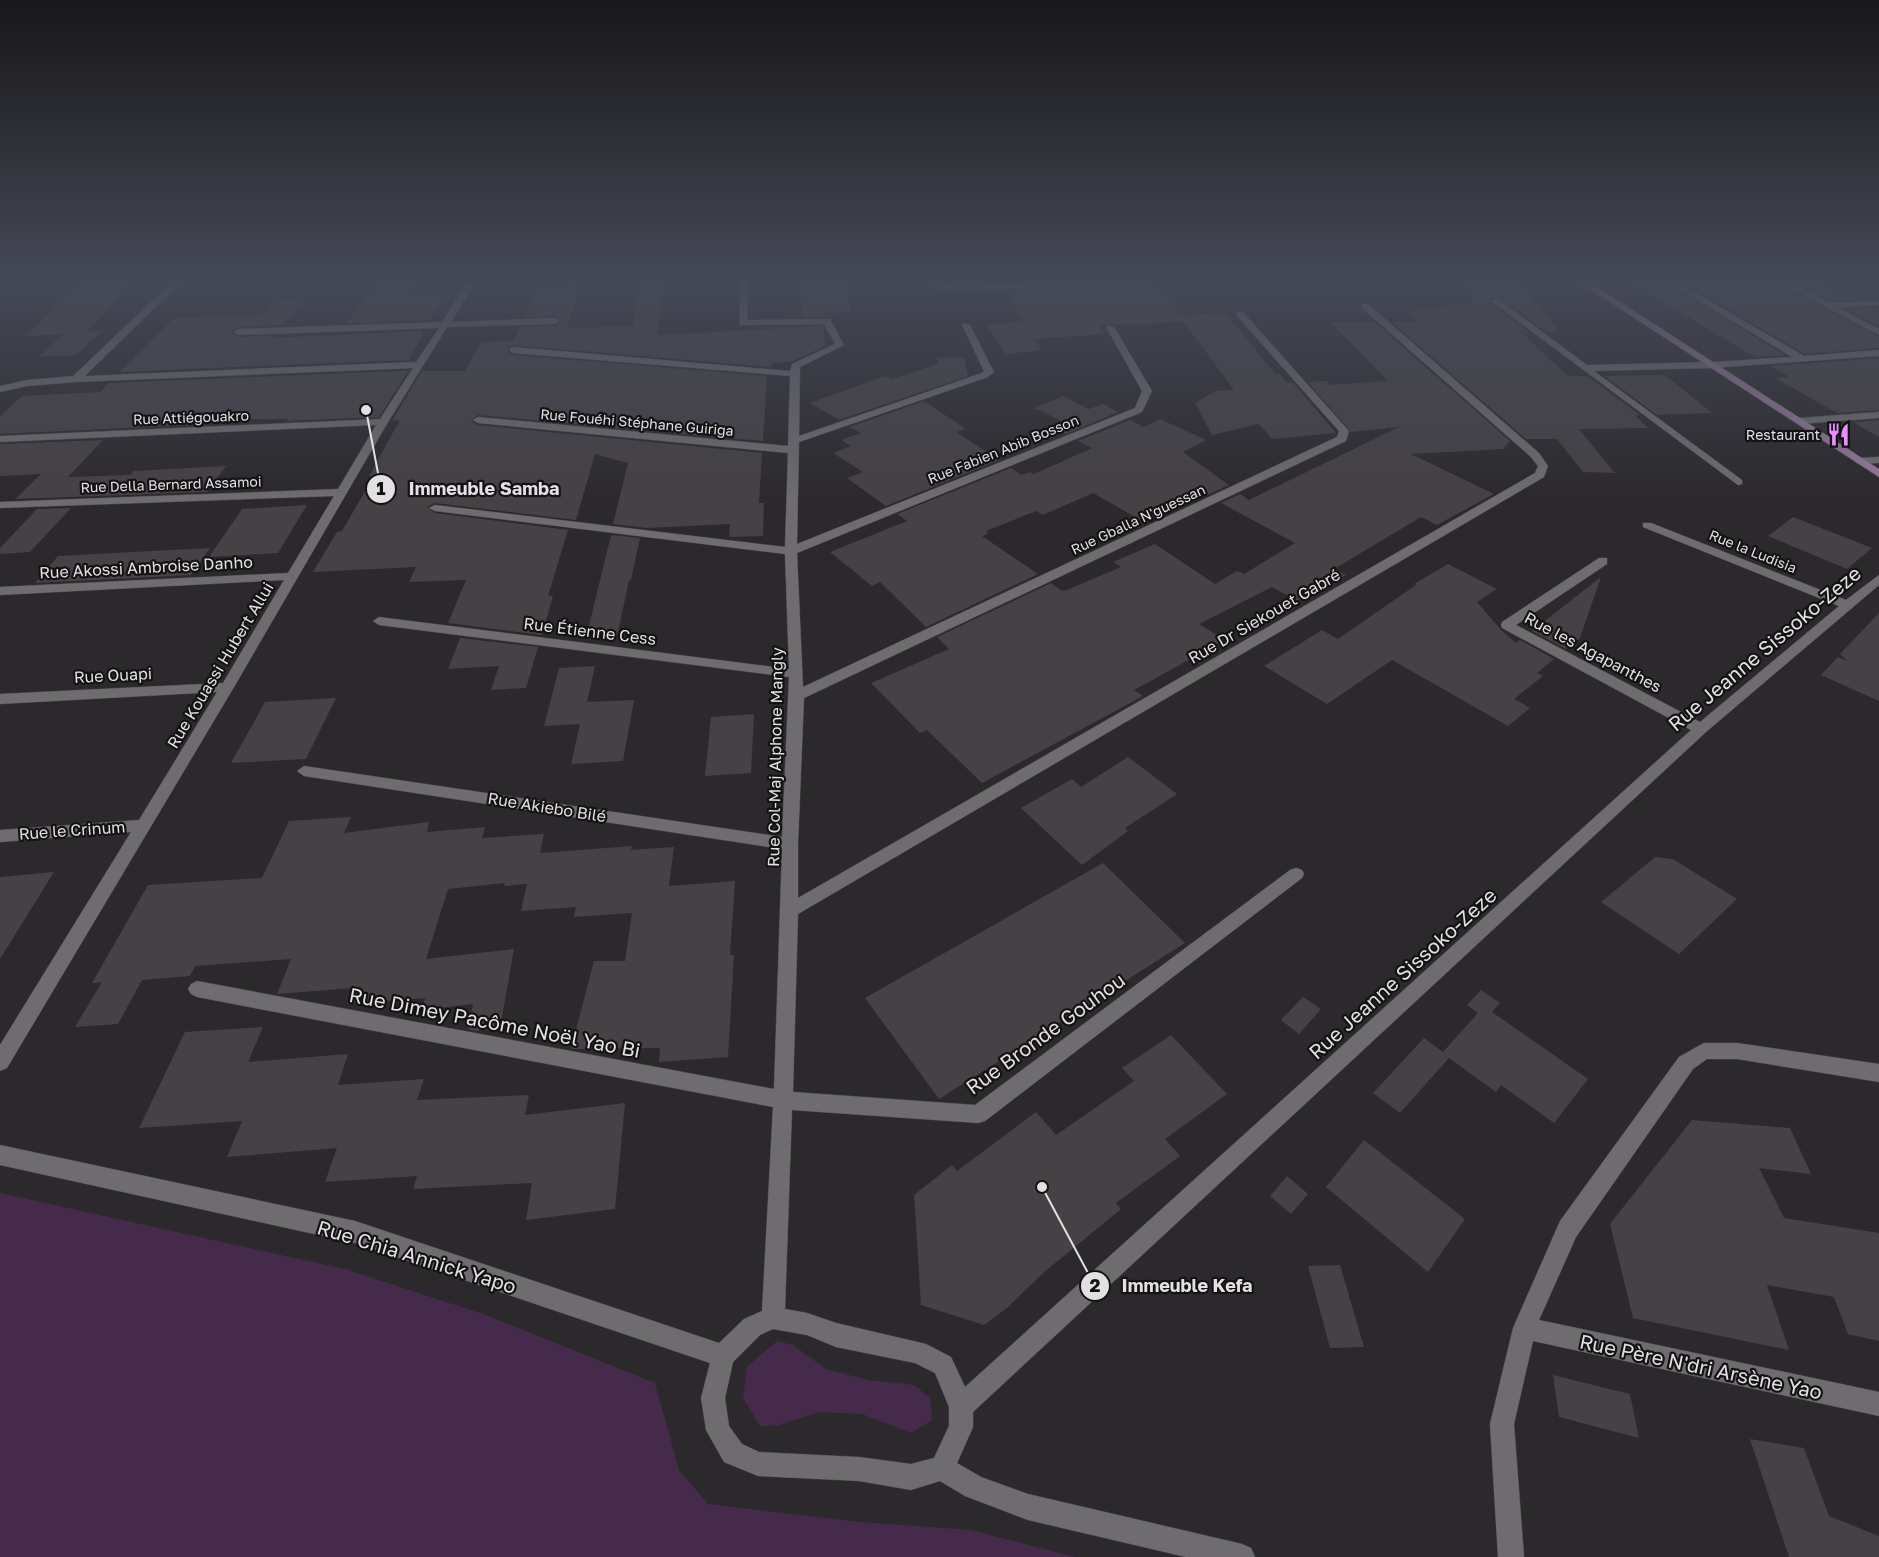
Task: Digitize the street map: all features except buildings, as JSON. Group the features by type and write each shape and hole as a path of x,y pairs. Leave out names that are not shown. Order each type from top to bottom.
{"main road":[{"path":"1693,353 1879,474"}],"street":[{"path":"76,379 103,353"},
{"name":"Rue Kouassi Hubert Allui","path":"0,1062 427,353"},
{"path":"544,353 795,374 795,366 824,353"},
{"path":"793,446 985,375 989,372 980,353"},
{"name":"Rue Fabien Abib Bosson","path":"791,551 1140,410 1146,390 1125,353"},
{"name":"Rue Gballa N'guessan","path":"797,696 1342,439 1344,432 1274,353"},
{"name":"Rue Dr Siekouet Gabré","path":"790,911 1539,475 1543,466 1535,454 1419,353"},
{"path":"1564,353 1738,482"},
{"path":"1792,353 1801,358"},
{"path":"1585,368 1712,365 1879,353"},
{"path":"0,390 27,383 76,379 419,365"},
{"name":"Rue Col-Maj Alphone Mangly","path":"773,1318 797,696 791,551 795,374"},
{"path":"1800,421 1879,415"},
{"name":"Rue Fouéhi Stéphane Guiriga","path":"478,420 793,446"},
{"name":"Rue Attiégouakro","path":"0,439 383,423"},
{"path":"1859,461 1879,460"},
{"name":"Rue Della Bernard Assamoi","path":"0,505 342,492"},
{"path":"435,508 791,551"},
{"name":"Rue la Ludisia","path":"1647,525 1847,605"},
{"name":"Rue les Agapanthes","path":"1603,561 1507,625 1701,729"},
{"name":"Rue Akossi Ambroise Danho","path":"0,591 293,576"},
{"name":"Rue Jeanne Sissoko-Zeze","path":"962,1407 1701,729 1879,579"},
{"name":"Rue Étienne Cess","path":"379,621 797,674"},
{"name":"Rue Ouapi","path":"0,699 227,687"},
{"name":"Rue Akiebo Bilé","path":"304,771 790,844"},
{"name":"Rue le Crinum","path":"0,836 143,825"},
{"name":"Rue Bronde Gouhou","path":"783,1100 978,1114 1296,874"},
{"name":"Rue Dimey Pacôme Noël Yao Bi","path":"197,989 783,1100"},
{"path":"1511,1557 1502,1424 1524,1328 1568,1229 1686,1063 1704,1051 1737,1051 1879,1073"},
{"name":"Rue Chia Annick Yapo","path":"0,1155 355,1232 723,1356"},
{"path":"942,1468 961,1428 962,1407 944,1365 918,1353 836,1335 807,1324 773,1318 752,1327 735,1341 723,1356 713,1398 718,1430 733,1453 758,1464 850,1468 911,1477 942,1468 974,1487 1028,1508 1242,1557"},
{"name":"Rue Père N'dri Arsène Yao","path":"1524,1328 1879,1404"}],"shaded area":[{"path":"0,1193 345,1269 483,1314 655,1383 679,1470 708,1504 859,1522 971,1530 1075,1557 0,1557"},
{"path":"777,1341 793,1345 826,1369 868,1380 914,1385 930,1398 932,1420 911,1433 862,1414 819,1412 779,1425 760,1426 743,1398 747,1367"}],"place":[{"name":"Immeuble Samba","path":"366,410"},
{"name":"Restaurant","path":"1838,434"},
{"name":"Immeuble Kefa","path":"1042,1187"}]}
